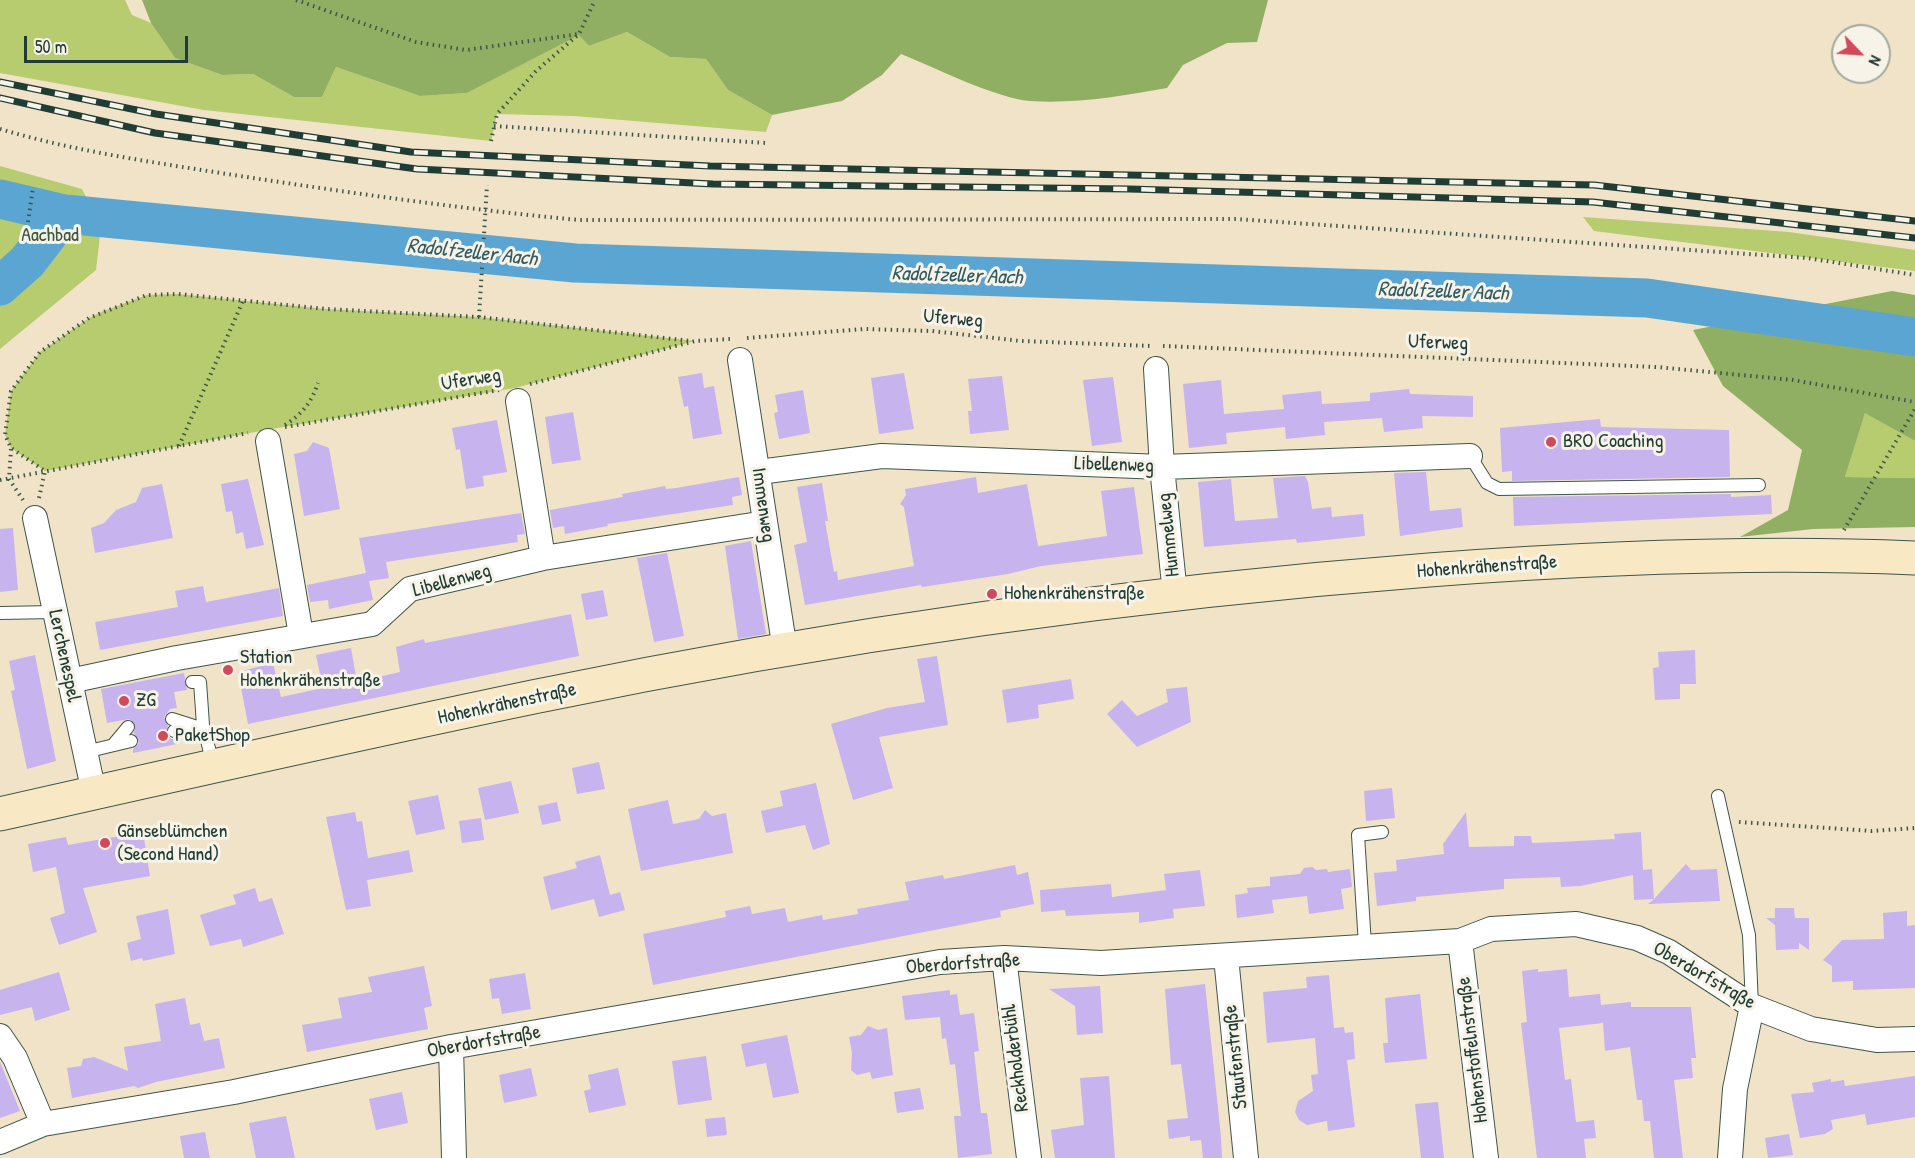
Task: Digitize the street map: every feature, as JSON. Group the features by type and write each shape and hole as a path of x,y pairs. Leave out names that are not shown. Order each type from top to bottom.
{"main road":[{"name":"Hohenkrähenstraße","path":"0,814 535,697 785,650 1081,605 1313,579 1527,563 1845,548 1915,558"}],"street":[{"name":"Immenweg","path":"740,360 785,650"},
{"name":"Hummelweg","path":"1156,369 1162,467 1175,594"},
{"path":"516,392 543,558"},
{"path":"268,433 301,635"},
{"name":"Libellenweg","path":"759,472 882,456 1162,467 1470,456"},
{"name":"Lerchenespel","path":"35,518 94,793"},
{"name":"Libellenweg","path":"70,681 301,635 372,624 410,589 543,558 765,523"},
{"name":"Oberdorfstraße","path":"0,1142 43,1124 234,1092 451,1047 940,962 1004,958 1101,963 1226,957 1365,945 1460,941 1491,929 1576,924 1637,938 1669,952 1752,1006 1811,1029 1877,1040 1915,1039"},
{"name":"Hohenstoffelnstraße","path":"1460,941 1486,1158"},
{"name":"Staufenstraße","path":"1226,957 1246,1158"},
{"name":"Reckholderbühl","path":"1004,958 1029,1158"},
{"path":"1730,1158 1735,1089 1752,1006"},
{"path":"0,1036 15,1058 43,1124"},
{"path":"451,1047 454,1158"}],"lane":[{"path":"1470,456 1487,483 1499,489 1759,485"},
{"path":"0,613 55,612"},
{"path":"192,682 200,682 199,726 214,768"},
{"path":"173,725 199,726"},
{"path":"113,745 128,727"},
{"path":"84,752 131,741"},
{"path":"1718,796 1749,935 1752,1006"},
{"path":"1365,945 1358,835 1382,832"}],"path":[{"path":"296,0 416,42 466,50 579,34"},
{"path":"491,141 497,114 536,71 579,34 595,0"},
{"path":"494,126 766,143"},
{"path":"0,129 40,141 126,158 486,211 579,220 1236,219 1807,258 1915,275"},
{"path":"479,317 488,185"},
{"path":"28,222 33,188"},
{"path":"45,471 11,448 3,435 11,391 40,352 88,318 147,295 178,294 243,301 479,317 695,341"},
{"path":"179,447 243,301"},
{"name":"Uferweg","path":"0,480 179,447 516,392 695,341 864,329 932,331 1021,340 1657,367 1793,381 1915,402"},
{"path":"268,433 300,416 310,403 318,383"},
{"path":"1845,548 1853,513 1915,409"},
{"path":"11,448 9,478 35,518"},
{"path":"1724,821 1872,831 1915,828"}],"green space":[{"path":"0,0 125,0 132,15 151,23 175,58 222,75 253,74 294,97 322,97 336,67 420,96 467,93 579,34 589,46 627,32 670,57 706,59 728,90 772,115 766,132 574,116 497,114 491,141 204,110 0,73"},
{"path":"142,0 1268,0 1257,42 1227,43 1183,65 1167,88 1082,100 1030,101 983,89 901,54 882,75 842,101 772,115 728,90 706,59 670,57 627,32 589,46 579,35 467,93 420,96 336,67 322,97 294,97 253,74 222,75 175,58 151,23"},
{"name":"Aachbad","path":"0,166 82,189 101,227 96,270 0,349"},
{"path":"1583,217 1789,232 1915,250 1915,271 1594,231"},
{"path":"1892,291 1915,295 1915,441 1865,413 1845,477 1915,478 1915,527 1813,529 1740,537 1788,510 1802,450 1723,386 1693,330"},
{"path":"178,294 326,309 479,317 695,341 515,388 266,430 45,471 11,448 5,435 11,391 40,352 101,312 147,295"},
{"path":"1865,412 1915,441 1915,478 1845,477"}],"building":[{"path":"702,373 704,388 714,386 722,434 693,439 688,406 684,407 678,377"},
{"path":"904,373 914,429 879,434 871,378"},
{"path":"1002,376 1009,430 970,434 968,411 972,411 968,379"},
{"path":"1113,377 1122,442 1092,446 1083,380"},
{"path":"1221,380 1224,414 1284,409 1282,395 1321,391 1322,404 1370,401 1370,393 1409,389 1410,394 1473,396 1473,417 1422,416 1423,428 1384,432 1382,418 1324,422 1325,435 1286,439 1285,427 1226,433 1227,444 1189,448 1183,384"},
{"path":"803,390 810,433 779,439 774,413 778,412 775,395"},
{"path":"573,412 581,460 552,464 545,417"},
{"path":"1600,419 1601,427 1729,430 1730,477 1512,481 1512,471 1502,472 1500,428"},
{"path":"497,420 507,472 483,476 484,486 466,489 460,449 456,450 452,428"},
{"path":"313,442 329,448 340,509 304,516 294,454 307,451"},
{"path":"1426,472 1430,511 1461,508 1463,527 1400,536 1394,473"},
{"path":"1305,476 1312,509 1331,507 1332,517 1363,514 1365,536 1297,543 1296,539 1204,547 1198,482 1231,479 1235,521 1278,518 1273,478"},
{"path":"739,477 742,495 732,497 733,505 607,524 608,526 565,534 564,526 553,528 550,510 623,497 622,494 665,486 666,489 676,488"},
{"path":"976,477 978,493 1027,484 1038,546 1107,536 1101,491 1134,487 1143,554 1041,566 1008,574 922,587 921,585 805,605 794,545 807,542 797,487 822,483 828,521 825,521 834,572 837,571 838,580 914,566 904,507 900,504 906,495 905,489"},
{"path":"248,479 264,545 246,549 243,532 236,534 232,511 226,512 221,484"},
{"path":"162,484 173,538 95,553 91,528 104,523 116,510 136,502 142,488"},
{"path":"1731,494 1731,497 1771,495 1772,514 1514,526 1513,497"},
{"path":"521,513 525,534 517,535 518,542 386,562 389,578 369,581 373,600 329,609 328,600 310,602 307,585 366,573 359,538"},
{"path":"13,528 18,590 0,592 0,529"},
{"path":"751,541 766,634 738,639 725,546"},
{"path":"667,553 684,636 654,642 637,558"},
{"path":"203,586 206,602 279,588 283,616 100,650 95,622 178,607 175,591"},
{"path":"603,590 608,616 586,620 581,594"},
{"path":"571,614 579,656 248,724 238,672 273,663 281,697 323,688 316,655 351,648 357,682 400,672 396,647 424,639 425,643"},
{"path":"1695,650 1696,684 1680,684 1680,699 1655,700 1653,668 1659,667 1658,652"},
{"path":"35,655 56,761 27,769 11,691 15,690 9,661"},
{"path":"937,656 948,725 879,737 893,788 853,800 831,724 887,708 925,702 917,659"},
{"path":"184,673 187,690 174,692 177,708 170,709 164,717 168,726 166,733 171,739 176,739 177,744 133,753 133,749 139,743 134,733 135,724 129,719 107,723 101,689"},
{"path":"1071,679 1074,699 1038,705 1039,718 1007,723 1002,690"},
{"path":"1187,687 1191,722 1137,747 1107,714 1122,700 1137,716 1168,702 1166,689"},
{"path":"599,762 605,789 577,794 572,768"},
{"path":"511,781 519,813 485,820 478,788"},
{"path":"816,783 830,844 813,850 805,825 766,833 761,811 783,806 780,791"},
{"path":"1392,788 1395,818 1366,821 1364,791"},
{"path":"438,795 445,829 416,835 408,801"},
{"path":"668,800 673,824 699,819 705,810 712,816 726,813 733,853 641,871 628,809"},
{"path":"557,802 561,821 542,825 538,806"},
{"path":"355,812 357,822 362,821 368,858 409,850 413,872 367,880 371,906 346,910 326,817"},
{"path":"1466,812 1469,847 1514,846 1514,836 1531,836 1532,843 1615,839 1614,834 1641,832 1643,870 1652,869 1654,899 1634,900 1633,875 1580,886 1561,887 1560,877 1504,879 1504,889 1416,897 1416,901 1377,906 1374,873 1397,871 1396,860 1444,854 1443,844"},
{"path":"481,818 484,840 462,843 459,821"},
{"path":"143,832 150,876 83,888 97,932 59,945 50,918 65,913 56,867 33,872 28,844 66,837 68,845"},
{"path":"600,855 610,895 620,892 625,910 599,917 594,899 551,910 543,877 577,868 575,862"},
{"path":"1686,864 1691,870 1717,869 1720,901 1648,904"},
{"path":"1015,865 1017,875 1028,872 1034,904 1000,911 1001,917 653,985 643,934 726,917 725,911 750,906 752,914 785,908 788,922 822,915 823,920 858,914 857,909 909,900 905,882 943,875 944,879"},
{"path":"1312,867 1316,870 1327,869 1328,872 1350,869 1352,887 1341,889 1344,909 1309,914 1307,896 1272,900 1274,913 1237,918 1235,895 1248,893 1247,888 1270,886 1270,877 1300,874 1304,868"},
{"path":"1200,870 1205,906 1173,909 1174,918 1139,923 1139,912 1066,916 1065,910 1041,912 1040,890 1111,884 1112,897 1166,890 1164,874"},
{"path":"255,888 259,902 272,898 284,934 243,947 241,939 210,946 200,915 236,904 233,895"},
{"path":"1775,908 1794,908 1795,918 1809,918 1809,950 1799,943 1799,949 1776,950 1775,925 1766,918 1775,918"},
{"path":"168,909 175,954 143,961 142,958 131,961 127,943 141,939 136,916"},
{"path":"1907,911 1907,926 1915,925 1915,988 1853,990 1853,981 1832,982 1832,966 1823,960 1842,940 1884,939 1883,913"},
{"path":"424,966 432,1006 424,1008 428,1029 307,1052 302,1025 342,1018 338,998 372,992 368,977"},
{"path":"1538,969 1538,972 1567,969 1569,997 1600,994 1601,1005 1631,1002 1631,1007 1691,1007 1696,1058 1691,1058 1693,1078 1674,1080 1683,1158 1654,1158 1650,1121 1644,1121 1642,1100 1637,1100 1630,1047 1605,1051 1603,1023 1559,1028 1565,1080 1571,1079 1576,1122 1594,1120 1596,1138 1584,1139 1586,1158 1537,1158 1521,1023 1527,1022 1522,971"},
{"path":"59,972 70,1010 35,1021 32,1007 0,1015 0,990"},
{"path":"525,973 531,1009 502,1014 499,998 492,999 489,979"},
{"path":"1329,975 1334,1028 1344,1027 1345,1033 1353,1032 1355,1059 1347,1060 1355,1127 1328,1131 1327,1121 1307,1125 1299,1120 1295,1112 1298,1101 1313,1091 1311,1075 1318,1074 1315,1038 1267,1043 1263,992 1307,988 1306,977"},
{"path":"1205,984 1222,1158 1203,1158 1201,1140 1190,1141 1190,1136 1169,1139 1167,1120 1188,1118 1181,1064 1171,1065 1165,989"},
{"path":"1100,986 1103,1033 1077,1035 1075,1006 1049,989"},
{"path":"950,990 950,995 957,994 960,1015 974,1013 979,1051 974,1052 981,1113 987,1113 992,1154 958,1158 954,1116 961,1116 955,1064 950,1065 946,1038 942,1039 940,1017 905,1020 902,996"},
{"path":"1420,994 1427,1059 1385,1063 1383,1043 1388,1043 1385,998"},
{"path":"185,998 190,1025 200,1023 204,1041 219,1038 225,1068 156,1082 138,1088 134,1086 72,1098 67,1068 81,1066 83,1059 94,1057 128,1071 124,1047 161,1041 155,1004"},
{"path":"868,1026 878,1030 887,1028 893,1075 872,1079 870,1072 857,1075 851,1070 852,1053 849,1037 861,1035"},
{"path":"787,1035 799,1093 773,1098 766,1063 746,1067 741,1044"},
{"path":"706,1056 712,1100 678,1105 672,1061"},
{"path":"0,1062 20,1111 0,1118"},
{"path":"531,1068 537,1096 504,1103 499,1075"},
{"path":"618,1068 626,1105 589,1113 584,1091 591,1089 588,1075"},
{"path":"1109,1076 1115,1158 1055,1158 1051,1130 1084,1125 1080,1078"},
{"path":"1915,1076 1915,1117 1867,1125 1865,1114 1831,1120 1833,1129 1825,1134 1800,1138 1791,1094 1814,1092 1812,1083 1831,1079 1831,1082 1844,1080 1845,1086"},
{"path":"920,1088 924,1109 897,1113 894,1092"},
{"path":"402,1092 408,1123 376,1130 369,1099"},
{"path":"1438,1102 1444,1158 1421,1158 1415,1104"},
{"path":"286,1116 295,1158 256,1158 249,1123"},
{"path":"725,1117 727,1135 707,1137 705,1119"},
{"path":"205,1132 210,1158 184,1158 180,1136"},
{"path":"1789,1134 1793,1155 1768,1158 1765,1138"}],"waterway":[{"name":"Radolfzeller Aach","path":"0,199 64,214 575,263 1647,298 1915,337"},
{"path":"0,286 27,262 64,214"}],"railway":[{"path":"0,82 156,114 411,152 710,166 1594,185 1915,221"},
{"path":"0,98 155,133 417,169 713,184 1129,189 1593,202 1915,238"}],"place":[{"name":"BRO Coaching","path":"1551,442"},
{"name":"Hohenkrähenstraße","path":"992,594"},
{"name":"Station Hohenkrähenstraße","path":"228,670"},
{"name":"ZG","path":"124,701"},
{"name":"PaketShop","path":"163,736"},
{"name":"Gänseblümchen (Second Hand)","path":"105,843"}]}
